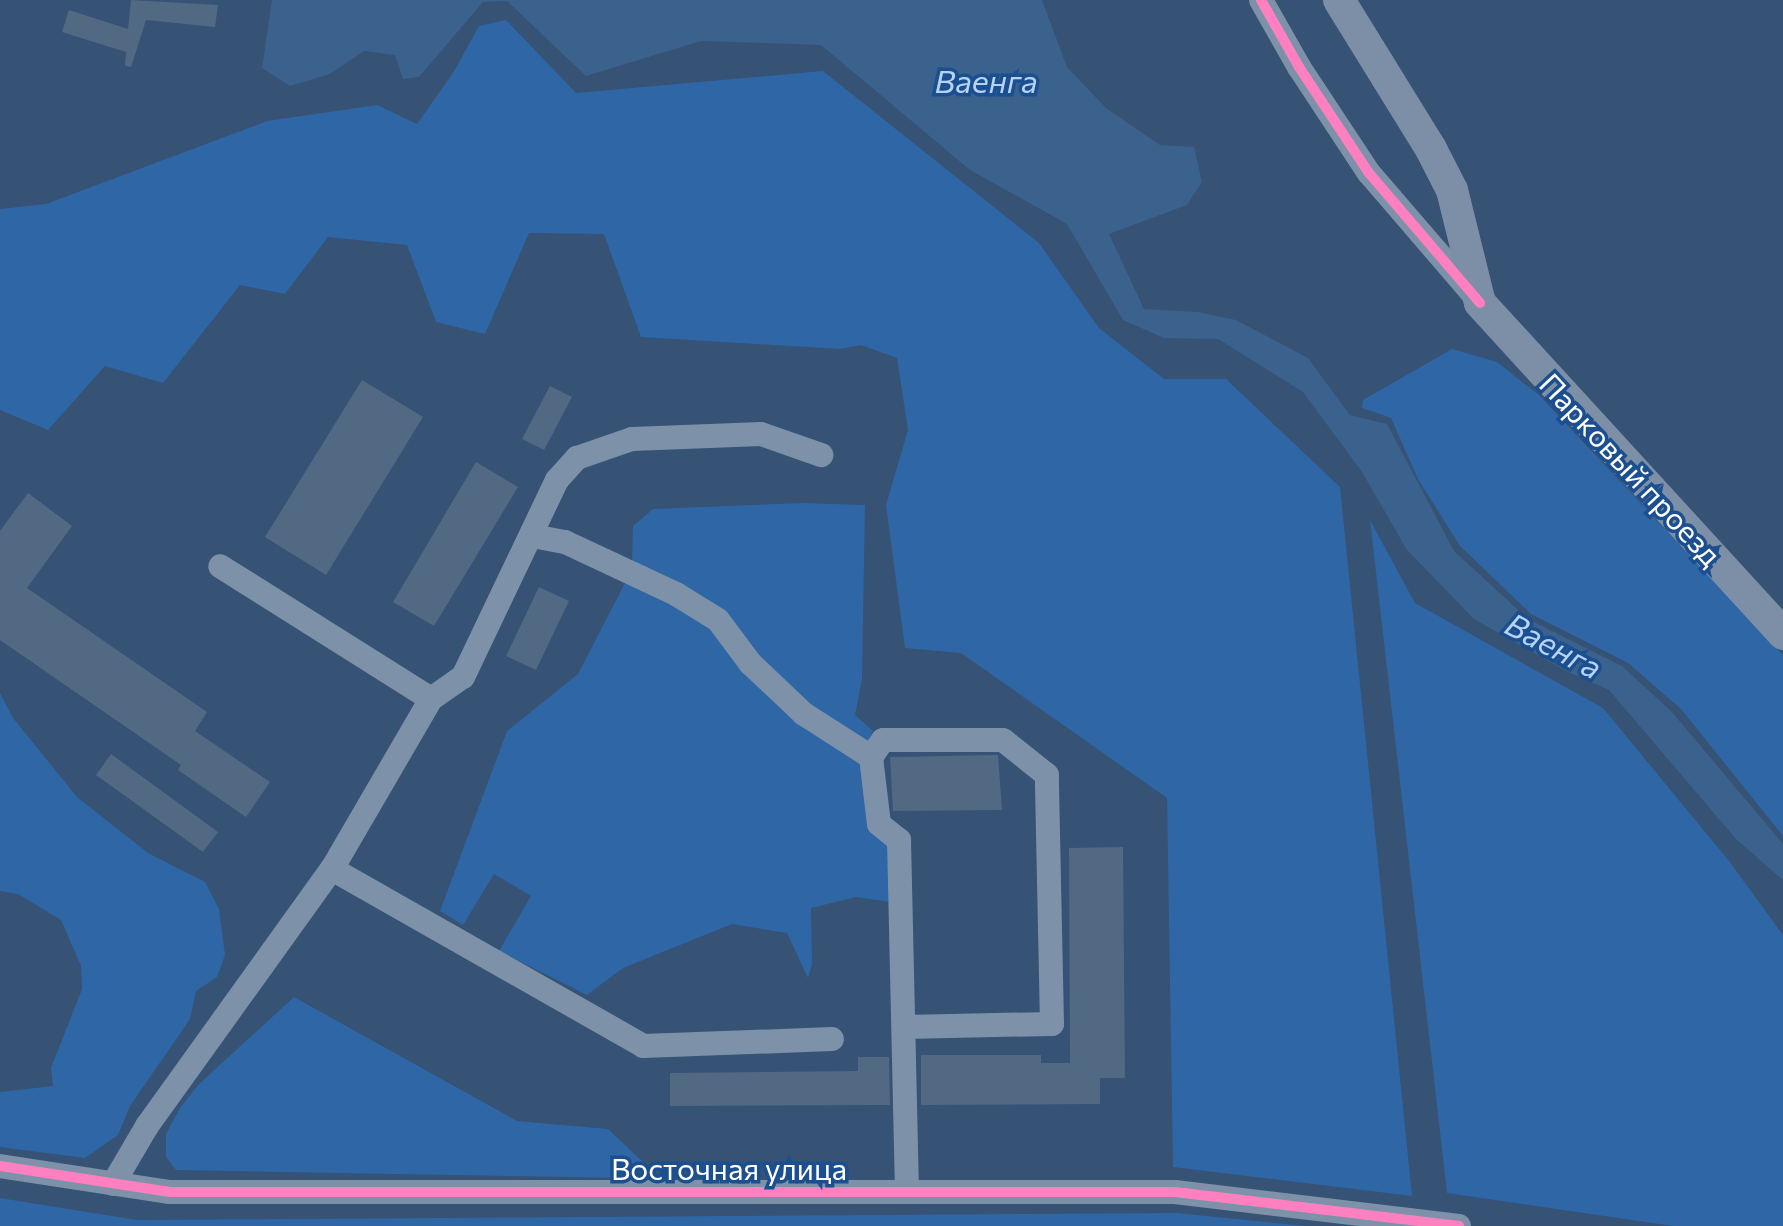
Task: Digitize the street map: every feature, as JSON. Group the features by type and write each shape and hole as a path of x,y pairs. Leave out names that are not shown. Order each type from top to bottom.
{"main road":[{"path":"1339,0 1431,149 1452,190 1480,303"},
{"name":"Парковый проезд","path":"1480,303 1783,634"}],"street":[{"path":"1261,0 1299,67 1369,173 1480,303"},
{"path":"113,1184 147,1126 332,869 431,699 463,677 533,536 557,480 577,458 632,439 761,434 821,455"},
{"path":"533,536 565,542 676,594 718,620 750,663 804,714 871,757"},
{"path":"220,566 431,699"},
{"path":"904,1027 1052,1024 1047,775 1003,740 883,740 871,757 879,824 899,840 907,1191"},
{"path":"332,869 643,1046 832,1039"},
{"name":"Восточная улица","path":"0,1166 170,1192 1175,1192 1341,1209 1459,1226"}],"shaded area":[{"path":"506,20 576,93 823,71 1039,243 1099,328 1164,379 1226,379 1340,487 1412,1196 1173,1167 1167,798 961,653 905,648 886,505 908,430 897,358 861,345 840,349 641,337 604,234 529,233 485,334 436,322 407,245 328,237 285,294 240,285 163,383 105,366 48,430 0,410 0,209 46,204 267,121 377,105 417,124 453,73 479,26"},
{"path":"1452,349 1497,362 1540,396 1783,655 1783,836 1681,709 1628,663 1531,614 1460,546 1418,479 1391,418 1362,408 1363,400"},
{"path":"801,503 865,505 862,679 855,715 873,731 866,746 811,711 632,561 633,526 653,509"},
{"path":"1370,520 1415,603 1603,708 1729,861 1783,935 1783,1226 1673,1226 1447,1193"},
{"path":"626,581 677,601 860,760 892,848 891,902 856,897 811,908 812,964 808,978 787,933 732,924 623,968 587,995 499,951 531,896 494,874 463,925 440,911 507,731 578,674"},
{"path":"0,693 13,718 77,797 148,853 205,882 219,909 225,955 217,977 196,991 190,1019 130,1106 118,1135 85,1158 0,1147 0,1092 53,1086 51,1068 82,989 81,966 61,920 18,894 0,891"},
{"path":"294,997 517,1121 608,1129 643,1162 628,1178 176,1170 166,1157 166,1134 180,1108 198,1085"},
{"path":"0,1198 137,1220 1176,1213 1306,1226 0,1226"}],"water":[{"name":"Ваенга","path":"272,0 1042,0 1067,67 1106,108 1160,145 1194,147 1202,182 1187,205 1109,234 1144,309 1198,312 1236,320 1308,358 1350,415 1387,424 1454,551 1528,619 1622,666 1672,712 1783,844 1783,880 1736,839 1609,690 1566,671 1474,619 1407,550 1362,472 1303,392 1218,339 1164,338 1123,320 1067,224 970,170 821,45 701,41 586,76 507,1 483,2 419,77 403,79 395,55 364,51 330,74 290,86 262,68"}],"building":[{"path":"131,0 218,5 215,27 146,20 131,67 125,66 126,52 62,32 69,10 128,29"},
{"path":"362,380 423,417 326,575 265,537"},
{"path":"550,386 572,397 544,450 522,439"},
{"path":"476,462 518,487 434,626 393,602"},
{"path":"28,493 72,526 27,588 207,712 195,731 270,782 246,817 178,770 181,765 0,640 0,531"},
{"path":"539,587 569,601 536,670 506,656"},
{"path":"111,754 218,832 203,852 96,775"},
{"path":"998,755 1002,810 893,811 890,757"},
{"path":"1123,847 1125,1078 1100,1078 1100,1104 921,1105 921,1055 1041,1055 1041,1063 1070,1063 1069,848"},
{"path":"858,1057 889,1057 890,1105 670,1106 670,1073 858,1071"}],"cycle path":[{"path":"1261,0 1299,67 1369,173 1480,303"},
{"path":"0,1166 170,1192 1175,1192 1459,1226"}]}
